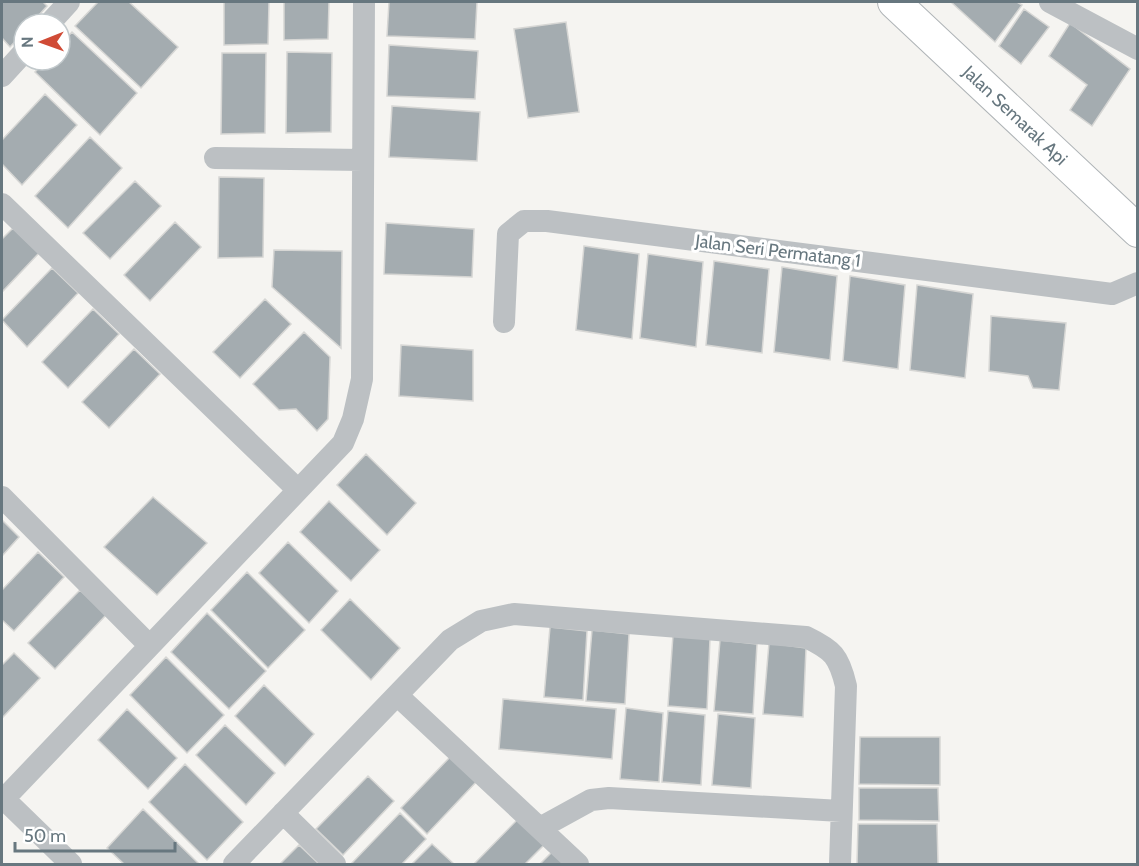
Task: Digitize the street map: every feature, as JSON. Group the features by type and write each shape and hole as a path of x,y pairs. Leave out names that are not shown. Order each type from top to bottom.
{"street":[{"path":"71,864 3,798 343,443 358,402 362,379 364,2"},
{"name":"Jalan Semarak Api","path":"894,2 1137,231"},
{"path":"1050,2 1137,49"},
{"path":"215,158 363,160"},
{"path":"2,204 297,489"},
{"name":"Jalan Seri Permatang 1","path":"504,322 508,234 524,221 547,221 1112,294 1137,283"},
{"path":"2,498 149,645"},
{"path":"234,864 450,640 482,621 514,614 806,637 830,648 841,665 846,686 840,864"},
{"path":"398,696 578,864"},
{"path":"540,828 581,804 609,798 841,811"},
{"path":"283,813 335,864"}],"building":[{"path":"2,2 43,2 47,6 42,12 12,12 12,45 10,47 2,38"},
{"path":"98,2 129,2 178,47 141,88 75,26"},
{"path":"224,2 269,2 268,44 224,45"},
{"path":"284,2 329,2 328,39 284,40"},
{"path":"389,2 477,2 475,39 387,36"},
{"path":"951,2 1017,2 1022,5 995,42"},
{"path":"1024,9 1049,27 1021,64 999,46"},
{"path":"566,22 579,112 528,118 514,29"},
{"path":"1070,23 1130,69 1092,126 1070,110 1087,85 1049,56"},
{"path":"72,32 137,93 100,135 35,72 72,72"},
{"path":"389,45 478,51 475,99 387,96"},
{"path":"287,52 332,53 331,132 286,133"},
{"path":"222,53 266,53 265,133 221,134"},
{"path":"45,94 77,125 22,185 2,164 2,140"},
{"path":"392,106 480,112 477,161 389,157"},
{"path":"90,137 122,168 68,228 35,196"},
{"path":"219,177 264,178 263,257 218,258"},
{"path":"135,181 161,206 110,259 83,233"},
{"path":"175,222 201,247 150,301 124,275"},
{"path":"386,223 474,229 472,277 384,274"},
{"path":"13,228 39,253 2,292 2,239"},
{"path":"584,246 639,254 632,339 576,330"},
{"path":"274,250 342,251 341,348 272,287"},
{"path":"648,254 703,262 696,347 640,338"},
{"path":"714,261 769,269 762,353 706,345"},
{"path":"782,267 837,276 830,360 774,352"},
{"path":"52,268 78,293 27,347 2,320"},
{"path":"850,276 905,285 898,369 843,361"},
{"path":"917,285 973,294 965,378 910,370"},
{"path":"265,299 291,324 240,378 213,352"},
{"path":"93,309 119,334 68,388 42,362"},
{"path":"991,316 1066,323 1059,390 1033,388 1028,376 989,371"},
{"path":"304,332 330,357 328,419 317,431 296,409 279,410 253,384"},
{"path":"401,345 473,350 473,401 399,396"},
{"path":"134,349 160,374 109,428 82,402"},
{"path":"366,454 416,503 387,535 337,485"},
{"path":"153,497 207,543 157,595 104,547"},
{"path":"329,501 380,550 351,581 300,532"},
{"path":"2,520 19,537 2,556"},
{"path":"288,542 338,591 309,623 259,573"},
{"path":"38,552 64,577 14,631 2,620 2,590"},
{"path":"247,572 305,630 268,668 211,610"},
{"path":"80,590 106,615 55,669 28,643"},
{"path":"350,599 400,648 371,680 321,630"},
{"path":"207,613 266,671 229,709 171,652"},
{"path":"550,627 587,631 583,700 544,697"},
{"path":"592,630 629,634 625,704 586,701"},
{"path":"673,635 710,639 707,709 668,706"},
{"path":"720,640 757,644 753,714 714,711"},
{"path":"769,643 806,648 803,717 763,714"},
{"path":"14,653 40,678 2,718 2,665"},
{"path":"166,657 224,715 187,753 130,695"},
{"path":"264,685 314,734 285,766 235,716"},
{"path":"503,699 616,709 612,759 499,749"},
{"path":"626,708 663,713 659,782 620,779"},
{"path":"127,709 177,758 148,789 98,740"},
{"path":"668,711 705,715 701,785 662,782"},
{"path":"718,714 755,718 751,788 712,785"},
{"path":"225,725 275,773 246,805 196,755"},
{"path":"860,737 940,737 940,785 859,784"},
{"path":"452,755 478,780 427,834 401,808"},
{"path":"185,764 243,822 207,860 149,802"},
{"path":"368,776 394,801 343,855 316,829"},
{"path":"859,788 938,788 939,821 859,820"},
{"path":"143,809 199,864 124,864 107,848"},
{"path":"400,813 426,839 402,864 351,864"},
{"path":"519,818 545,844 525,864 474,864"},
{"path":"858,824 937,824 938,864 857,864"},
{"path":"432,844 454,864 412,864"},
{"path":"299,845 319,864 280,864"},
{"path":"552,852 565,864 540,864"}]}
